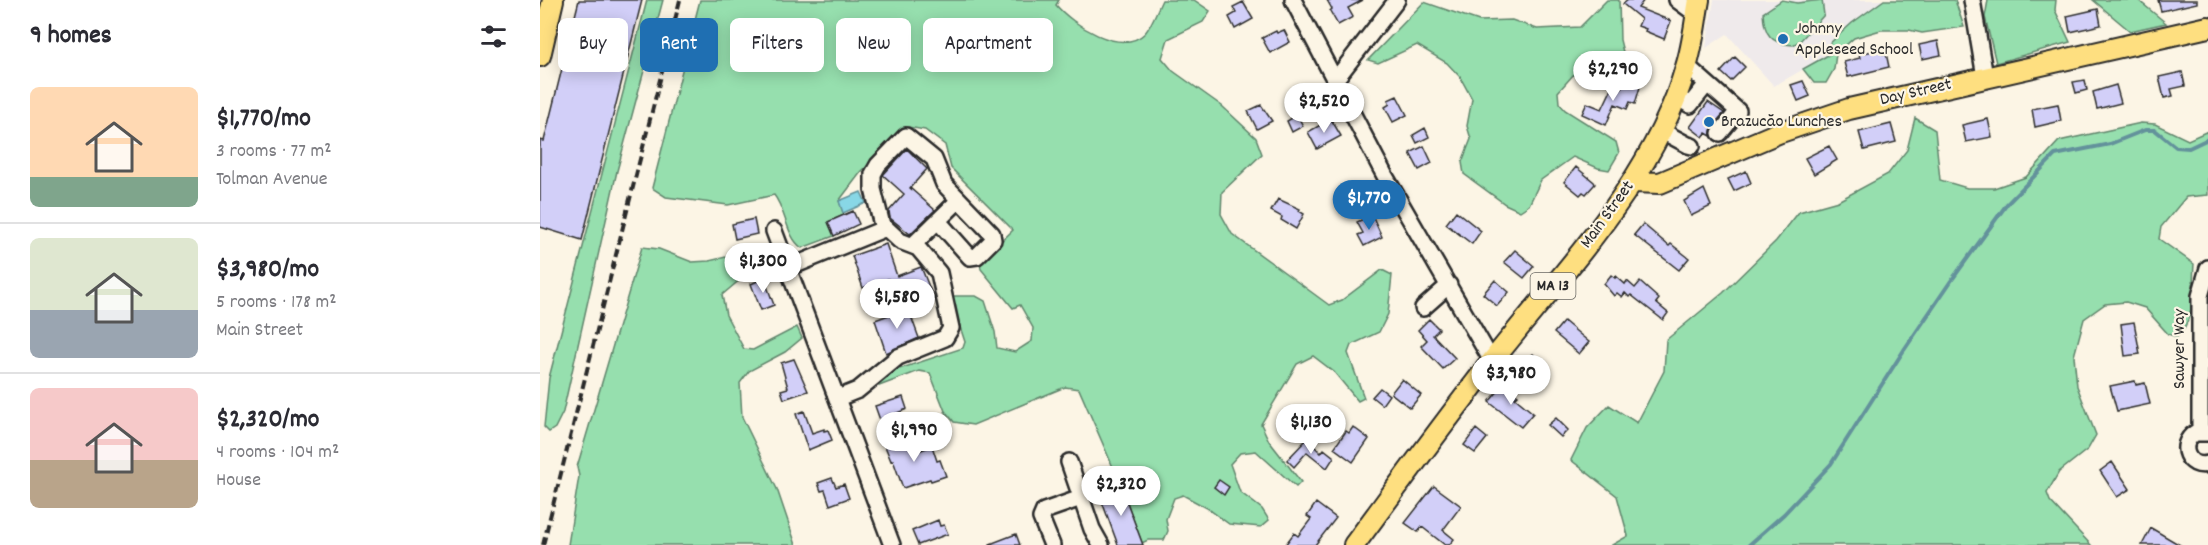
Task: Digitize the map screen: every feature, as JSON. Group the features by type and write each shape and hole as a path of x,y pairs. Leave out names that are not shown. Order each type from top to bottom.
{"main road":[{"path":"540,56 553,0"},
{"name":"Main Street","path":"1354,545 1492,361 1596,233 1633,182 1660,130 1687,66 1697,7"},
{"name":"Day Street","path":"1633,182 1660,183 1778,133 1849,109 2208,27"}],"street":[{"path":"1293,0 1386,176 1492,361"},
{"path":"1336,79 1397,0"},
{"path":"1677,0 1697,7"},
{"path":"1972,0 1985,77"},
{"path":"1687,66 1738,111 1719,133"},
{"path":"1675,96 1690,105 1707,84"},
{"path":"1660,130 1692,146"},
{"path":"883,229 873,189 873,174 878,165 906,136 934,159 941,180 992,234 993,240 977,256 970,257 938,221"},
{"path":"913,245 959,200"},
{"path":"788,268 886,228 900,241 920,250 939,273 950,332 945,338 898,357 858,390 837,398"},
{"path":"774,231 892,545"},
{"name":"Sawyer Way","path":"2208,268 2200,296 2204,433 2195,433 2187,441 2185,452 2196,464 2208,464"},
{"path":"1423,308 1449,285"},
{"path":"1069,462 1099,542 1082,545"},
{"path":"1052,545 1041,518 1044,511 1081,498"}],"shaded area":[{"name":"Johnny Appleseed School","path":"1714,0 1895,0 1830,54 1774,86 1727,34 1706,48"}],"green space":[{"path":"647,0 663,0 658,18 642,18"},
{"path":"700,0 1059,0 1056,5 1063,13 1085,29 1111,40 1123,41 1135,39 1145,33 1162,0 1194,0 1210,11 1203,22 1168,39 1162,58 1173,71 1222,106 1256,138 1262,154 1222,192 1221,214 1232,234 1329,305 1342,300 1382,270 1392,275 1388,314 1379,332 1351,345 1348,353 1364,398 1358,401 1334,372 1313,356 1297,364 1261,424 1269,441 1301,482 1296,487 1256,451 1240,453 1230,464 1240,492 1262,509 1269,520 1261,527 1229,524 1207,508 1183,495 1174,498 1166,519 1168,531 1164,540 1148,540 1142,543 1119,481 1079,389 1065,387 973,425 954,422 945,411 930,373 919,371 879,386 875,381 881,375 963,348 965,342 950,296 976,296 985,301 995,332 997,348 1015,352 1032,341 1033,328 1020,305 1013,308 981,269 980,262 1013,230 951,168 945,145 925,130 908,127 861,172 839,201 844,215 828,222 834,236 802,248 789,230 774,195 728,205 666,197 652,188 682,72 718,72 718,18 695,18"},
{"path":"1607,0 1619,0 1620,40 1625,60 1612,74 1574,74 1558,92 1559,103 1565,110 1616,142 1619,153 1609,170 1598,168 1573,157 1541,180 1529,205 1520,211 1505,204 1464,174 1462,162 1471,139 1467,126 1472,99 1460,77 1447,63 1417,45 1378,63 1368,60 1424,2 1479,21 1512,20 1537,29 1580,27"},
{"path":"1782,0 1797,3 1822,0 1824,15 1800,41 1793,45 1774,40 1765,27 1763,13"},
{"path":"1884,0 1955,0 1964,27 1922,33 1909,30 1881,30 1854,38 1836,54 1834,69 1826,83 1814,83 1803,69 1830,54 1828,45 1852,23"},
{"path":"1988,0 2056,0 2055,10 2070,42 1996,63 1985,17"},
{"path":"2093,0 2138,0 2166,23 2130,31"},
{"path":"640,27 640,72 644,72 617,171 563,412 555,428 549,432 544,427 549,378"},
{"path":"1915,118 1935,130 1940,180 1967,188 1994,188 2026,177 2059,141 2141,123 2155,124 2188,140 2208,131 2208,195 2186,197 2161,227 2159,239 2194,264 2192,303 2183,330 2177,337 2168,334 2145,308 2126,302 2105,304 2084,319 2074,356 2077,386 2096,435 2088,449 2059,472 2047,493 2050,501 2091,545 1612,545 1628,536 1617,496 1571,460 1587,428 1609,405 1637,423 1664,371 1666,340 1723,293 1776,241 1799,212 1838,201 1888,174 1907,150"},
{"path":"642,247 659,249 692,262 709,261 764,248 768,256 722,295 726,315 744,349 753,350 797,327 802,338 785,352 749,371 740,383 742,417 777,489 796,545 568,545 579,476 577,467"}],"water":[{"path":"861,192 866,203 843,213 839,201"}],"building":[{"path":"579,0 642,0 628,56 628,18 575,18"},
{"path":"1327,0 1363,0 1348,8 1353,17 1338,25"},
{"path":"1628,0 1644,0 1638,8 1671,21 1664,39 1638,26 1641,19 1623,4"},
{"path":"2158,0 2197,0 2197,3 2161,11"},
{"path":"1243,2 1253,19 1235,29 1229,17 1236,13 1233,7"},
{"path":"2098,9 2101,25 2070,32 2067,16"},
{"path":"1284,30 1290,42 1270,53 1262,38"},
{"path":"1938,41 1941,55 1922,59 1919,45"},
{"path":"1882,49 1883,54 1886,53 1889,67 1848,77 1844,62 1860,58 1859,54"},
{"path":"1735,57 1745,67 1731,81 1721,72"},
{"path":"561,72 624,72 582,240 540,227 540,140 544,141"},
{"path":"2182,72 2185,86 2171,89 2173,96 2164,98 2159,77"},
{"path":"1625,80 1640,87 1635,104 1630,102 1627,109 1615,104 1606,125 1582,114 1587,103 1602,109 1614,84 1621,88"},
{"path":"2085,80 2087,90 2076,93 2073,82"},
{"path":"1803,81 1810,96 1798,101 1791,85"},
{"path":"1317,85 1324,99 1306,109 1299,95"},
{"path":"2116,85 2121,103 2097,109 2093,92"},
{"path":"1397,96 1407,115 1393,122 1385,107 1390,104 1388,100"},
{"name":"Brazucăo Lunches","path":"1708,102 1724,113 1712,127 1711,136 1706,133 1703,137 1690,127"},
{"path":"2058,104 2061,121 2035,127 2032,109"},
{"path":"1261,105 1272,121 1257,129 1248,111"},
{"path":"1297,115 1303,126 1292,132 1287,121"},
{"path":"1331,119 1341,136 1317,149 1308,132"},
{"path":"1988,119 1992,137 1966,142 1962,125"},
{"path":"1891,124 1896,142 1864,150 1859,132"},
{"path":"1425,128 1429,137 1417,143 1413,135"},
{"path":"1424,146 1432,163 1419,170 1410,153"},
{"path":"1829,146 1837,160 1814,174 1805,158"},
{"path":"907,149 927,169 910,188 935,210 910,234 890,218 889,211 904,194 883,175"},
{"path":"1576,167 1595,184 1586,194 1583,192 1580,195 1564,182"},
{"path":"1746,171 1751,183 1734,191 1728,179"},
{"path":"1704,189 1711,206 1691,216 1684,201"},
{"path":"1278,199 1300,209 1299,211 1304,214 1296,229 1271,211"},
{"path":"853,211 859,224 834,236 828,222"},
{"path":"1456,211 1481,231 1472,244 1446,224"},
{"path":"1372,215 1382,237 1364,246 1358,235 1363,233 1357,222"},
{"path":"754,219 757,234 735,239 732,224"},
{"path":"1643,224 1669,246 1671,244 1689,258 1679,270 1634,235"},
{"path":"886,244 897,276 921,267 934,299 900,311 888,279 863,288 852,256"},
{"path":"1515,250 1534,266 1524,278 1504,262"},
{"path":"1611,275 1615,278 1616,276 1625,284 1627,281 1635,288 1640,282 1659,299 1656,303 1668,313 1663,320 1631,295 1629,297 1625,293 1622,297 1617,293 1614,296 1604,284"},
{"path":"764,278 774,305 761,310 751,284"},
{"path":"1495,280 1509,292 1497,306 1483,294"},
{"path":"908,308 919,338 886,353 875,320"},
{"path":"1429,319 1439,329 1433,335 1455,358 1443,369 1421,346 1427,340 1418,330"},
{"path":"1564,321 1589,342 1579,354 1554,333"},
{"path":"2134,322 2140,354 2125,356 2121,324"},
{"path":"1533,354 1545,365 1534,377 1522,366"},
{"path":"794,359 808,391 784,399 781,390 788,388 781,363"},
{"path":"1402,379 1421,395 1410,408 1391,393"},
{"path":"2135,381 2136,385 2145,383 2150,404 2117,411 2110,386"},
{"path":"1504,384 1518,395 1515,398 1533,413 1521,427 1489,402"},
{"path":"1380,388 1389,395 1382,405 1372,397"},
{"path":"903,397 907,409 880,420 875,406"},
{"path":"804,411 812,433 828,430 832,440 808,450 796,414"},
{"path":"1556,418 1568,430 1561,437 1548,425"},
{"path":"1353,427 1369,439 1353,462 1334,448 1346,431 1349,433"},
{"path":"1476,429 1487,438 1475,453 1464,445"},
{"path":"912,436 918,451 932,446 937,461 940,460 946,476 903,488 893,460 891,461 885,446"},
{"path":"1307,439 1321,453 1324,449 1334,457 1327,468 1307,452 1294,467 1287,460"},
{"path":"2112,462 2130,489 2117,497 2100,471"},
{"path":"832,478 836,487 844,484 849,498 830,505 825,490 821,491 818,483"},
{"path":"1219,480 1229,487 1224,495 1214,487"},
{"path":"1119,481 1143,545 1118,545 1101,499 1111,495 1108,485"},
{"path":"1434,486 1461,506 1443,530 1454,539 1449,545 1445,545 1422,527 1418,532 1405,523"},
{"path":"1316,503 1336,518 1315,545 1285,545 1294,533 1298,536 1311,519 1307,516"},
{"path":"938,520 940,526 944,525 948,534 918,545 912,531"},
{"path":"2151,528 2180,545 2142,545"},
{"path":"1016,534 1020,545 990,545 990,544"}],"waterway":[{"path":"1749,545 1784,514 1831,464 1951,281 2007,204 2055,155 2110,144 2145,130 2155,130 2176,147 2189,148 2208,139"}],"railway":[{"path":"543,545 680,0"}],"place":[{"name":"Johnny Appleseed School","path":"1783,39"},
{"name":"Brazucăo Lunches","path":"1709,122"}]}
